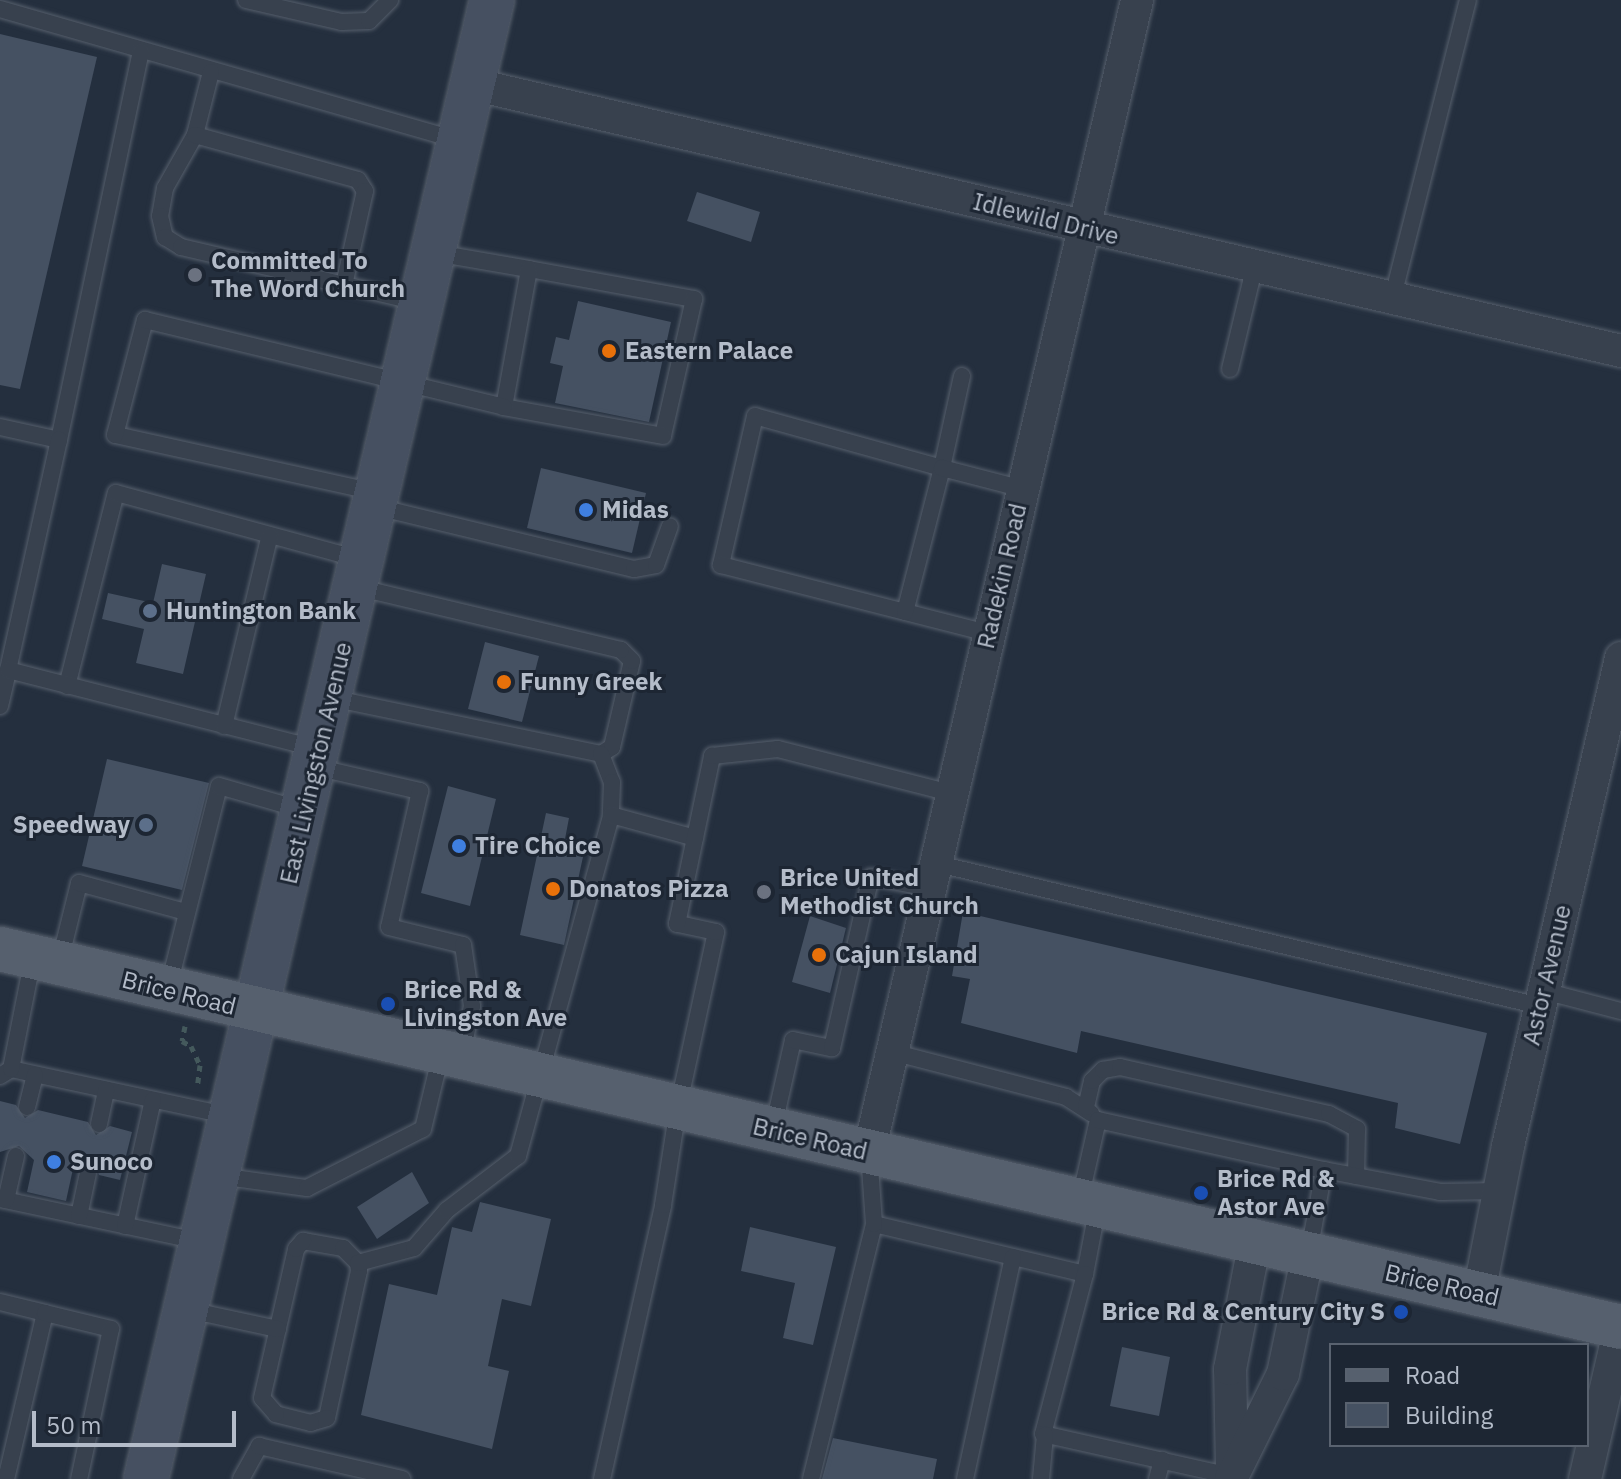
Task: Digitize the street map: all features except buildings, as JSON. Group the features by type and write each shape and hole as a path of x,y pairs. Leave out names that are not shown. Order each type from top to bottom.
{"main road":[{"name":"East Livingston Avenue","path":"146,1479 361,574 492,0"},
{"name":"Brice Road","path":"31,956 167,991 1620,1327"}],"street":[{"name":"Radekin Road","path":"869,1152 1137,0"},
{"name":"Idlewild Drive","path":"472,84 1254,269 1621,351"},
{"name":"Astor Avenue","path":"1479,1293 1542,999 1621,658"},
{"path":"1236,1478 1230,1369 1255,1241"},
{"path":"1236,1478 1283,1374 1308,1254"},
{"path":"1585,1479 1620,1327"}],"lane":[{"path":"246,0 355,22 369,21 390,0"},
{"path":"1392,300 1468,0"},
{"path":"0,9 141,52 460,141"},
{"path":"0,706 141,52"},
{"path":"211,72 195,135 165,188 160,216 165,237 181,247 423,303"},
{"path":"195,135 358,180 365,191 344,285"},
{"path":"435,253 694,299 663,436 504,407 145,320 115,435 378,500 634,569 656,565 670,526"},
{"path":"504,407 529,269"},
{"path":"1230,369 1254,269"},
{"path":"905,612 962,376"},
{"path":"988,633 721,565 755,416 1023,489"},
{"path":"0,427 59,440"},
{"path":"67,686 116,493 270,535 361,574 621,650 632,661 612,747 601,754 331,698"},
{"path":"224,726 270,535"},
{"path":"8,670 224,726 420,791 389,927 463,945 472,1006 423,1129 307,1188 218,1175"},
{"path":"602,1479 663,1205 678,1108 716,932 677,924 712,756 778,749 951,793"},
{"path":"358,1263 414,1248 447,1210 518,1156 611,815 612,782 601,754"},
{"path":"167,991 219,786 305,810"},
{"path":"611,815 695,838"},
{"path":"773,1130 793,1040 832,1048 871,877 932,875 1542,999 1621,1011"},
{"path":"186,912 79,883 31,956 6,1073 35,1075 232,1116"},
{"path":"892,1052 1066,1097 1086,1107 1098,1120 1440,1192 1500,1191"},
{"path":"1086,1107 1092,1081 1103,1070 1120,1067 1345,1120 1357,1129 1356,1176"},
{"path":"27,1107 35,1075"},
{"path":"99,1124 106,1090"},
{"path":"125,1226 153,1100"},
{"path":"1041,1479 1045,1435 1085,1274 1098,1120"},
{"path":"811,1479 874,1224 869,1152"},
{"path":"16,1156 3,1199 202,1242"},
{"path":"1308,1254 1324,1170"},
{"path":"79,1216 88,1173"},
{"path":"874,1224 1085,1274"},
{"path":"303,1241 343,1248 358,1263 327,1418 311,1423 276,1414 262,1398 296,1249 303,1241"},
{"path":"965,1479 1013,1257"},
{"path":"0,1302 111,1329 79,1479"},
{"path":"186,1309 278,1329"},
{"path":"6,1479 45,1313"},
{"path":"1045,1435 1236,1478"},
{"path":"241,1479 259,1446 402,1479"},
{"path":"1157,1479 1162,1460"}],"place":[{"name":"Committed To The Word Church","path":"195,275"},
{"name":"Eastern Palace","path":"609,351"},
{"name":"Midas","path":"586,510"},
{"name":"Huntington Bank","path":"150,611"},
{"name":"Funny Greek","path":"504,682"},
{"name":"Speedway","path":"146,825"},
{"name":"Tire Choice","path":"459,846"},
{"name":"Donatos Pizza","path":"553,889"},
{"name":"Brice United Methodist Church","path":"764,892"},
{"name":"Cajun Island","path":"819,955"},
{"name":"Brice Rd & Livingston Ave","path":"388,1004"},
{"name":"Sunoco","path":"54,1162"},
{"name":"Brice Rd & Astor Ave","path":"1201,1193"},
{"name":"Brice Rd & Century City S","path":"1401,1312"}]}
